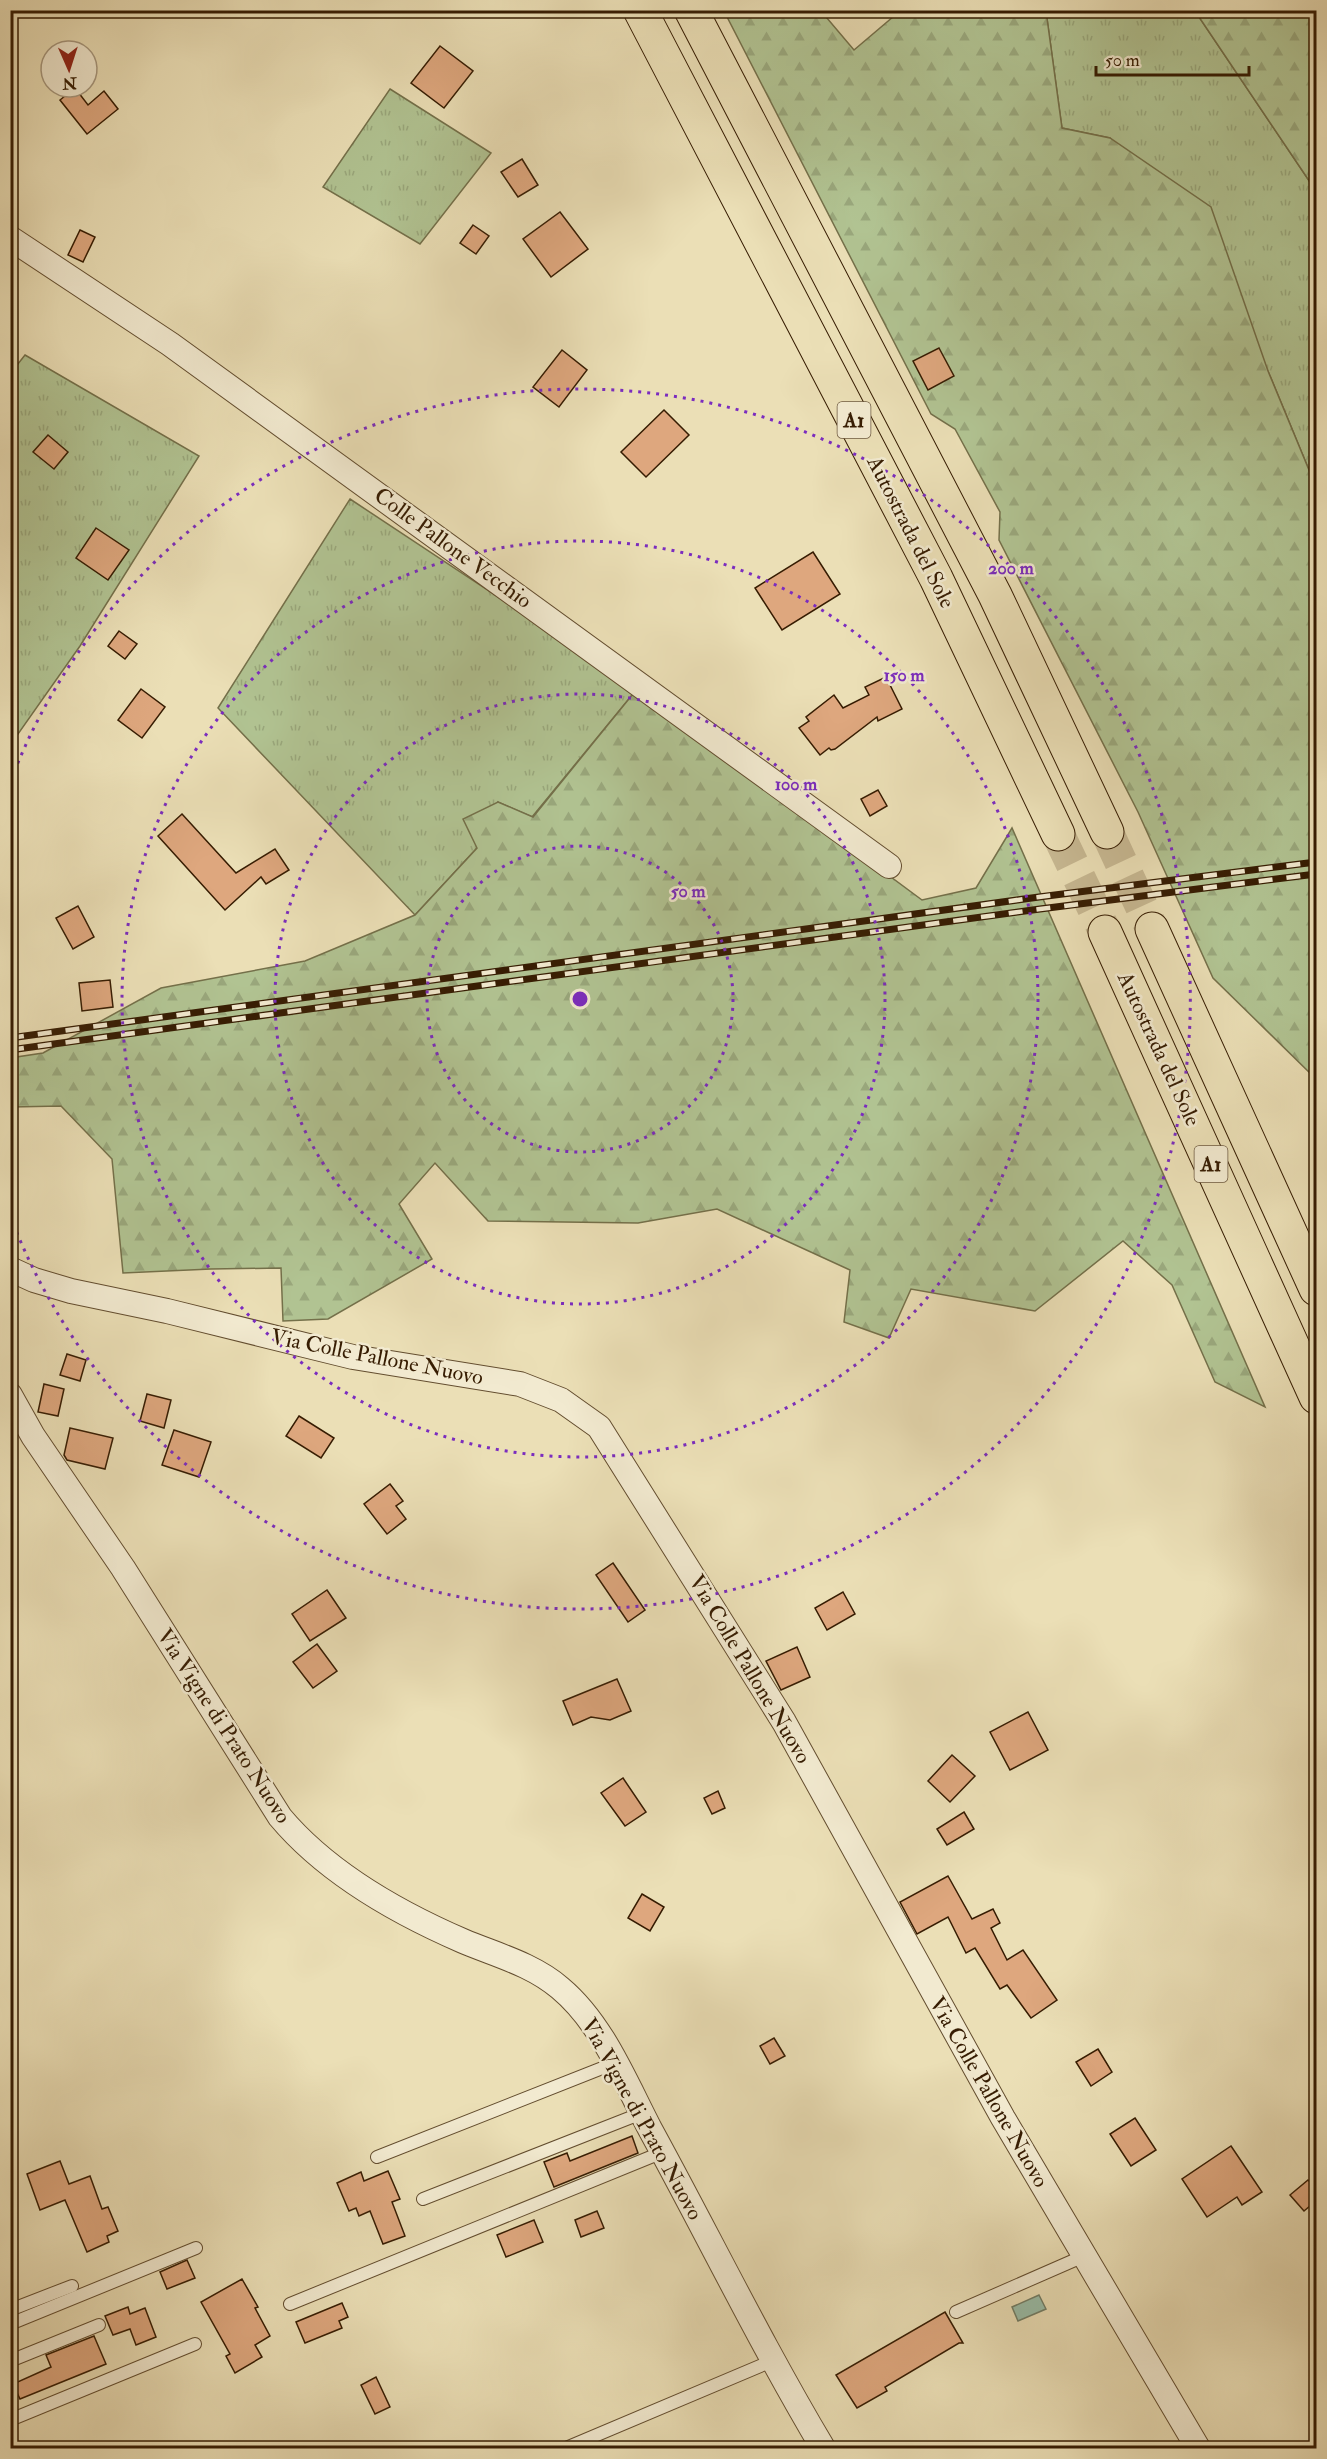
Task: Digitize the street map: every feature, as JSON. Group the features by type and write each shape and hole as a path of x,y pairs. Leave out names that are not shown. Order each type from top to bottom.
{"highway":[{"name":"Autostrada del Sole","path":"640,10 936,578 1058,834"},
{"name":"Autostrada del Sole","path":"691,10 995,595 1107,832"},
{"name":"Autostrada del Sole","path":"1152,928 1317,1289"},
{"name":"Autostrada del Sole","path":"1105,932 1317,1397"}],"street":[{"name":"Colle Pallone Vecchio","path":"10,238 170,344 889,866"},
{"name":"Via Colle Pallone Nuovo","path":"10,1269 34,1280 71,1291 167,1311 353,1357 520,1384 561,1400 599,1427 784,1722 1003,2118 1198,2448"},
{"name":"Via Vigne di Prato Nuovo","path":"10,1395 33,1436 123,1568 291,1831 317,1855 384,1901 437,1930 535,1970 562,1989 588,2019 615,2063 663,2152 772,2361 823,2448"}],"lane":[{"path":"377,2157 615,2063"},
{"path":"423,2199 642,2113"},
{"path":"290,2304 663,2152"},
{"path":"10,2324 196,2248"},
{"path":"956,2312 1084,2256"},
{"path":"10,2310 72,2286"},
{"path":"10,2361 99,2325"},
{"path":"10,2420 195,2344"},
{"path":"566,2448 772,2361"}],"green space":[{"path":"724,11 821,11 854,50 900,11 1046,11 1062,128 1110,138 1211,207 1268,371 1316,487 1316,1079 1213,978 1138,812 999,540 1000,512 955,429 931,414"},
{"path":"1046,11 1195,11 1316,191 1316,487 1268,371 1110,138 1062,128"},
{"path":"1195,11 1316,11 1316,191"},
{"path":"390,89 491,153 420,244 323,187"},
{"path":"25,355 199,456 80,646 11,744 10,374"},
{"path":"350,499 637,689 532,817 498,802 477,848 415,915 218,708"},
{"path":"637,689 922,900 976,888 1012,828 1265,1407 1215,1382 1172,1285 1123,1241 1035,1311 911,1289 889,1338 844,1322 850,1270 717,1209 638,1223 488,1221 435,1163 399,1204 432,1259 328,1319 283,1321 281,1268 123,1273 112,1159 61,1106 11,1107 10,1058 43,1053 161,988 305,961 415,915 477,848 463,819 498,802 533,817"}],"shaded area":[{"path":"1039,2295 1046,2309 1018,2321 1012,2307"}],"building":[{"path":"440,46 473,71 444,108 411,83"},
{"path":"104,91 118,109 87,134 60,100 83,99 88,105 95,99 99,99 99,95"},
{"path":"522,159 538,185 518,197 501,172"},
{"path":"560,212 588,249 551,277 523,239"},
{"path":"473,225 489,236 476,254 460,243"},
{"path":"80,230 95,237 83,262 68,255"},
{"path":"939,348 954,376 928,390 913,361"},
{"path":"562,350 587,370 559,407 533,387"},
{"path":"664,410 689,435 646,477 621,452"},
{"path":"48,435 68,452 54,469 33,452"},
{"path":"96,528 129,550 108,580 76,558"},
{"path":"813,552 840,594 782,630 755,588"},
{"path":"119,631 137,644 125,659 108,646"},
{"path":"886,677 902,709 878,721 877,717 835,749 829,748 820,755 799,728 809,721 806,717 834,695 843,708 869,695 865,687"},
{"path":"141,689 165,707 142,738 118,720"},
{"path":"878,790 887,806 870,816 861,799"},
{"path":"182,814 236,873 275,849 289,870 266,884 261,877 225,910 158,836"},
{"path":"78,906 94,937 73,949 56,918"},
{"path":"110,980 113,1007 82,1011 79,983"},
{"path":"67,1354 86,1360 80,1381 60,1375"},
{"path":"44,1384 64,1389 58,1416 38,1412"},
{"path":"147,1394 171,1400 164,1428 140,1421"},
{"path":"299,1416 334,1438 321,1458 286,1436"},
{"path":"70,1428 113,1438 105,1469 67,1460 64,1455"},
{"path":"174,1430 211,1442 199,1477 162,1465"},
{"path":"390,1484 403,1501 396,1506 406,1519 387,1534 364,1504"},
{"path":"613,1563 645,1610 628,1622 596,1575"},
{"path":"327,1590 346,1618 310,1641 292,1614"},
{"path":"843,1592 855,1614 827,1630 815,1608"},
{"path":"317,1644 337,1671 313,1688 293,1662"},
{"path":"797,1647 810,1677 781,1690 766,1661"},
{"path":"617,1679 631,1711 610,1720 591,1717 573,1725 563,1701"},
{"path":"1028,1712 1048,1750 1010,1770 990,1732"},
{"path":"952,1755 975,1776 950,1802 928,1781"},
{"path":"623,1778 646,1812 625,1826 601,1793"},
{"path":"718,1791 725,1808 712,1814 704,1798"},
{"path":"964,1812 974,1829 947,1845 937,1829"},
{"path":"948,1876 972,1919 993,1909 1000,1923 991,1928 1007,1960 1023,1950 1057,2000 1031,2018 1007,1985 1000,1989 975,1948 966,1953 948,1917 917,1934 900,1902"},
{"path":"642,1894 664,1907 650,1931 628,1918"},
{"path":"774,2038 785,2056 770,2064 760,2046"},
{"path":"1098,2049 1112,2072 1091,2086 1076,2062"},
{"path":"1135,2118 1156,2150 1131,2166 1110,2134"},
{"path":"632,2136 638,2153 554,2187 544,2162 567,2153 570,2161"},
{"path":"1231,2146 1262,2192 1242,2205 1237,2197 1207,2217 1182,2179"},
{"path":"60,2161 69,2184 90,2176 102,2209 108,2207 118,2231 107,2236 109,2242 87,2252 65,2200 40,2210 27,2174"},
{"path":"388,2171 400,2199 392,2202 405,2236 383,2244 370,2211 359,2216 356,2208 349,2211 337,2183 361,2172 364,2181"},
{"path":"1308,2180 1317,2189 1317,2200 1304,2211 1290,2195"},
{"path":"597,2211 604,2228 581,2237 575,2220"},
{"path":"534,2220 543,2242 506,2257 497,2235"},
{"path":"187,2260 195,2278 167,2289 160,2272"},
{"path":"242,2279 258,2307 255,2308 270,2336 255,2345 262,2357 235,2373 226,2356 230,2354 201,2302"},
{"path":"342,2303 348,2317 339,2321 342,2328 305,2343 296,2322"},
{"path":"128,2307 130,2314 145,2308 156,2337 136,2345 130,2329 113,2335 105,2316"},
{"path":"945,2312 963,2343 959,2343 885,2387 887,2391 857,2408 836,2375"},
{"path":"94,2336 106,2364 20,2399 13,2384 51,2367 46,2355"},
{"path":"376,2377 390,2407 375,2414 361,2385"}],"tunnel":[{"path":"1107,832 1152,929"},
{"path":"1058,834 1105,932"}],"railway":[{"path":"10,1038 1039,897 1316,862"},
{"path":"10,1050 1040,909 1316,874"}]}
